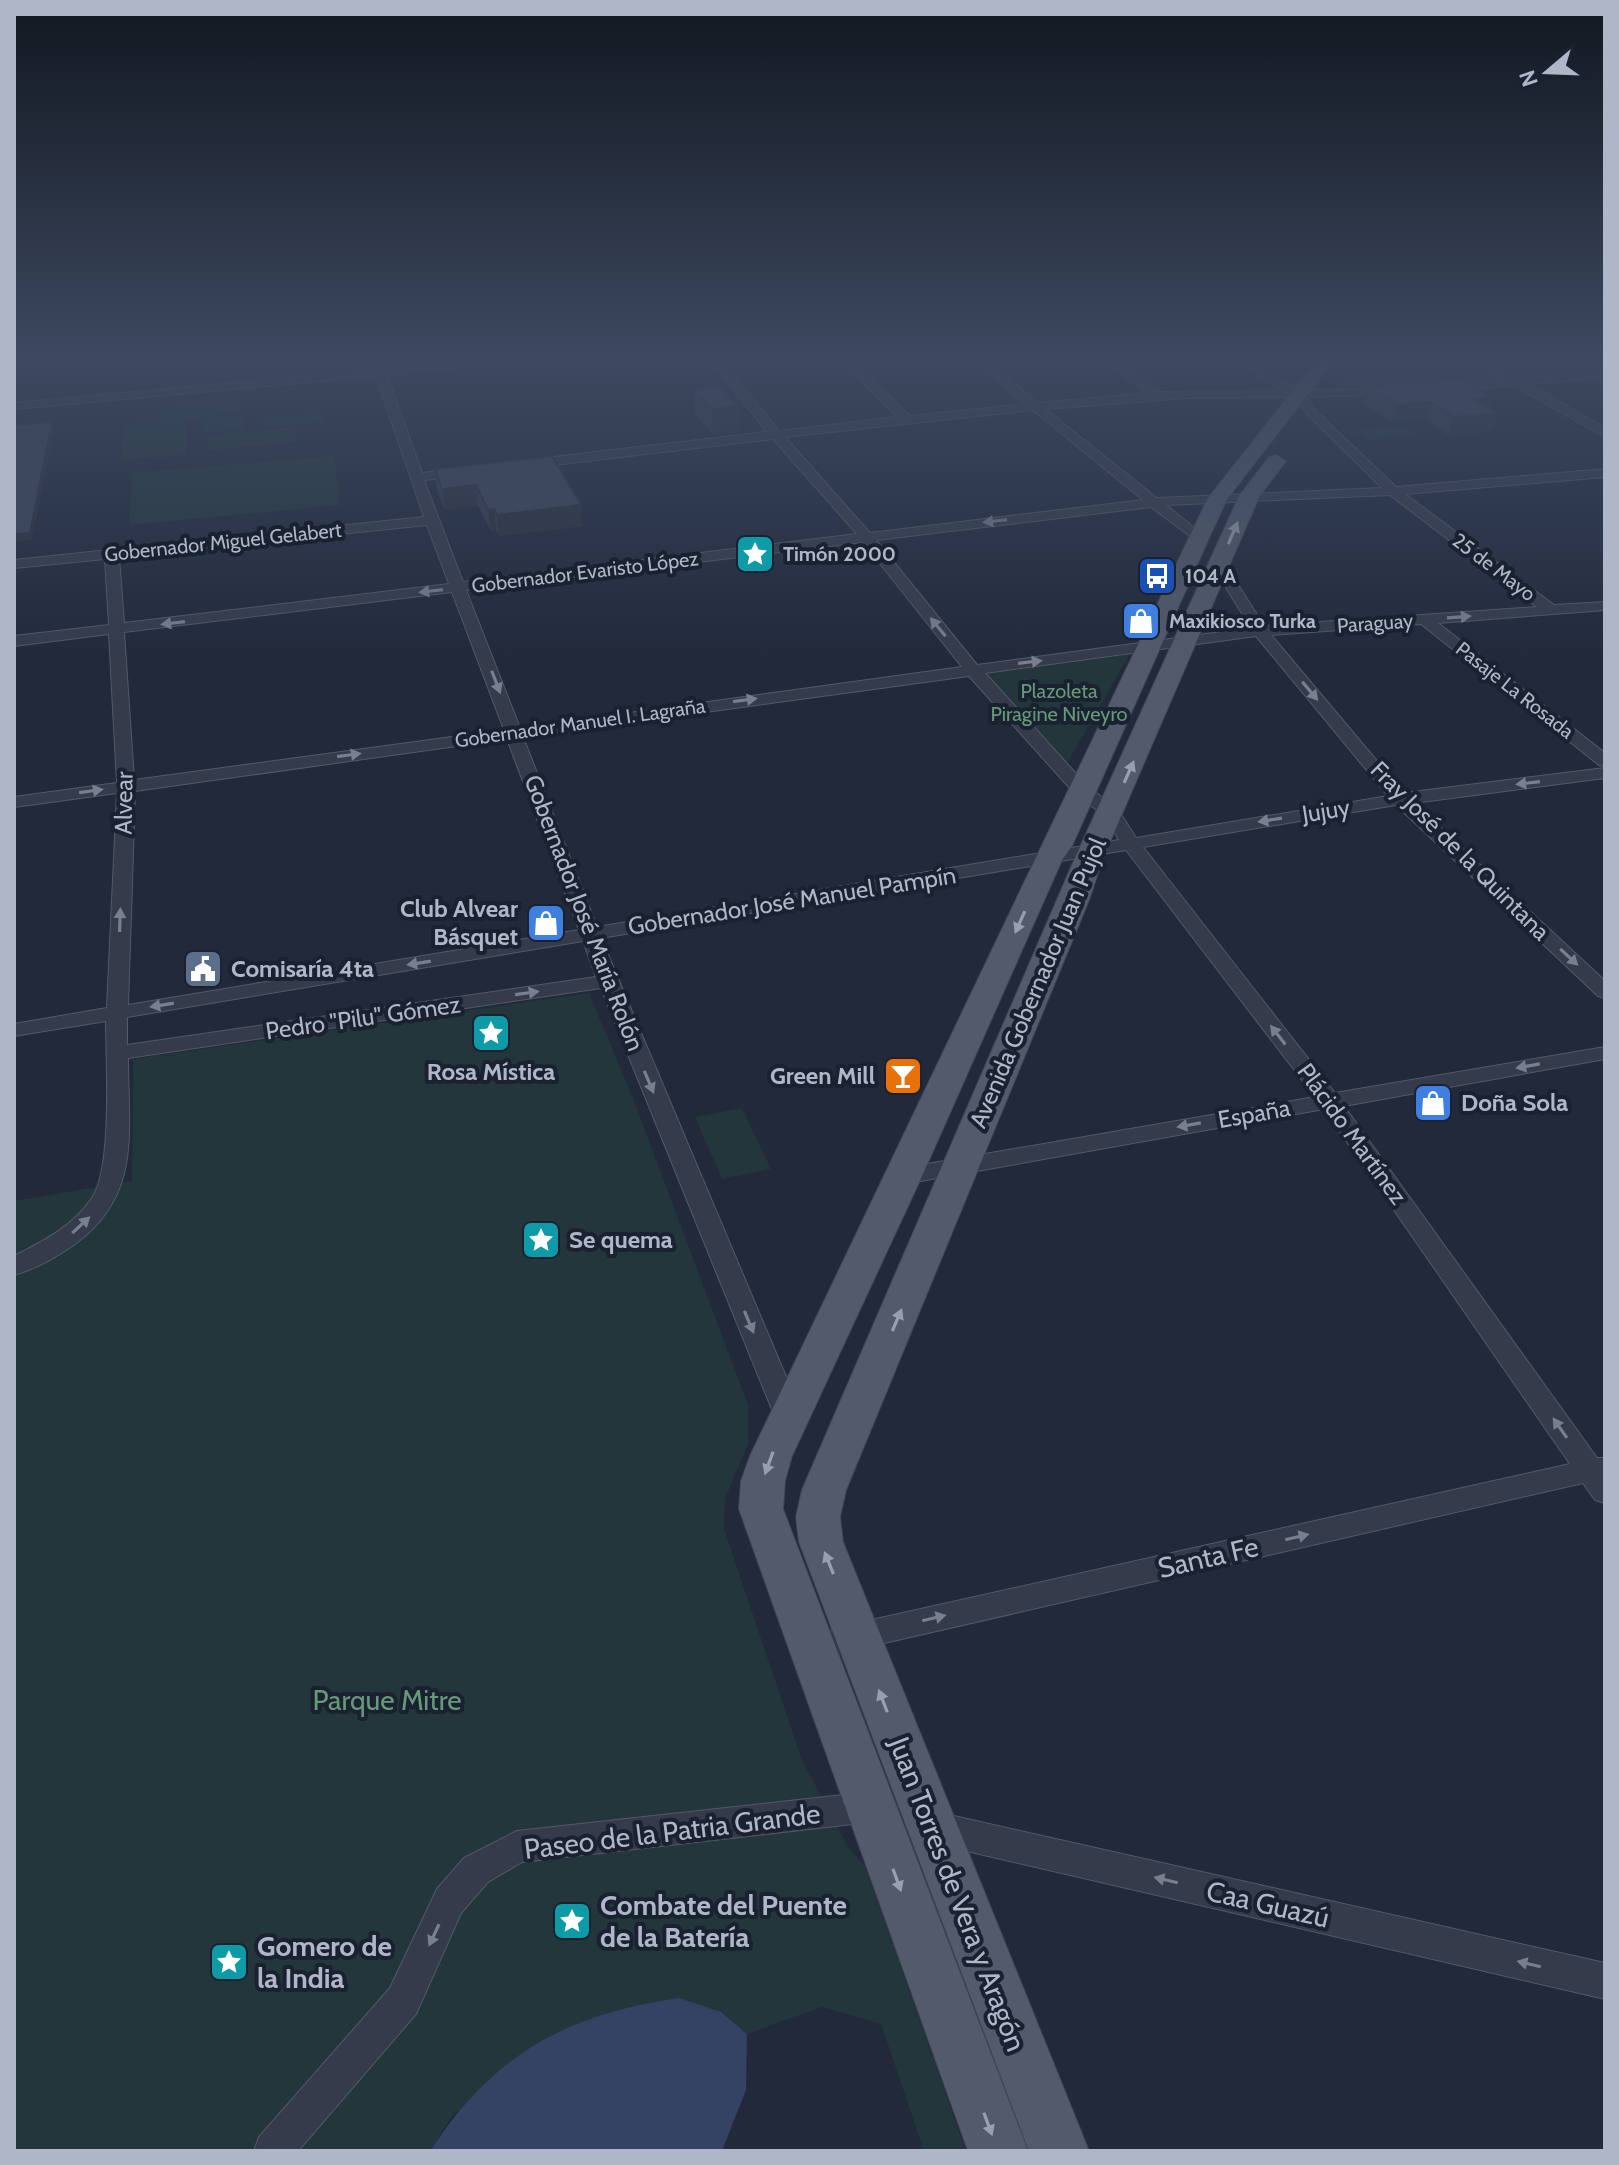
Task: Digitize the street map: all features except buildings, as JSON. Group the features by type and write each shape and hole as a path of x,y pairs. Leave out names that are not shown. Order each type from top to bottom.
{"main road":[{"name":"Avenida Gobernador Juan Pujol","path":"858,1636 821,1542 818,1517 824,1490 963,1166 1092,850 1111,812 1162,640 1198,538 1264,460"},
{"name":"Avenida Gobernador Juan Pujol","path":"812,1649 761,1509 763,1481 789,1417 904,1176 1048,859 1058,846 1082,791 1234,497"},
{"name":"Juan Torres de Vera y Aragón","path":"858,1636 1059,2151"},
{"name":"Juan Torres de Vera y Aragón","path":"812,1649 998,2151"}],"street":[{"name":"Gobernador José María Rolón","path":"413,460 432,520 608,981 789,1417"},
{"path":"512,466 563,460"},
{"name":"Plácido Martínez","path":"798,460 866,536 972,669 1082,791 1111,812 1130,843 1329,1100 1600,1477"},
{"path":"1103,460 1198,538"},
{"name":"25 de Mayo","path":"1365,460 1393,491 1551,610"},
{"path":"419,477 481,470"},
{"name":"Gobernador Evaristo López","path":"14,641 1156,502 1393,491 1605,473"},
{"name":"Gobernador Miguel Gelabert","path":"14,564 432,520"},
{"name":"Alvear","path":"112,553 126,787 118,1053"},
{"name":"Fray José de la Quintana","path":"1232,586 1260,631 1400,799 1605,992"},
{"name":"Paraguay","path":"1162,640 1605,606"},
{"path":"1588,607 1605,619"},
{"name":"Pasaje La Rosada","path":"1424,619 1605,761"},
{"name":"Gobernador Manuel I. Lagraña","path":"14,802 1162,640"},
{"name":"Jujuy","path":"1048,859 1400,799 1605,773"},
{"name":"Gobernador José Manuel Pampín","path":"14,1030 1048,859"},
{"name":"Pedro \"Pilu\" Gómez","path":"118,1053 608,981"},
{"path":"14,1266 55,1246 84,1225 106,1197 116,1160 118,1053"},
{"name":"España","path":"904,1176 1605,1053"},
{"name":"Santa Fe","path":"812,1649 858,1636 1600,1477"},
{"name":"Paseo de la Patria Grande","path":"273,2151 403,2001 449,1901 476,1870 517,1847 870,1807 931,1826"},
{"name":"Caa Guazú","path":"931,1826 1605,1981"}],"green space":[{"path":"286,460 334,460 340,505 129,525 132,473"},
{"name":"Plazoleta Piragine Niveyro","path":"1130,654 1066,765 984,674"},
{"name":"Parque Mitre","path":"589,993 631,1093 748,1405 748,1444 725,1499 724,1529 802,1760 848,1847 865,1866 966,2151 924,2151 881,2024 822,2007 747,2034 721,2012 454,2113 430,2151 14,2151 14,1201 132,1181 133,1059"},
{"path":"742,1108 771,1169 722,1179 695,1117"}],"water":[{"path":"679,1998 721,2012 747,2034 746,2090 722,2151 430,2151 479,2089 536,2044 602,2015"}],"place":[{"name":"Timón 2000","path":"755,554"},
{"name":"104 A","path":"1157,576"},
{"name":"Maxikiosco Turka","path":"1141,621"},
{"name":"Club Alvear Básquet","path":"546,923"},
{"name":"Comisaría 4ta","path":"203,969"},
{"name":"Rosa Mística","path":"491,1033"},
{"name":"Green Mill","path":"903,1076"},
{"name":"Doña Sola","path":"1433,1103"},
{"name":"Se quema","path":"541,1240"},
{"name":"Combate del Puente de la Batería","path":"572,1921"},
{"name":"Gomero de la India","path":"229,1962"}]}
